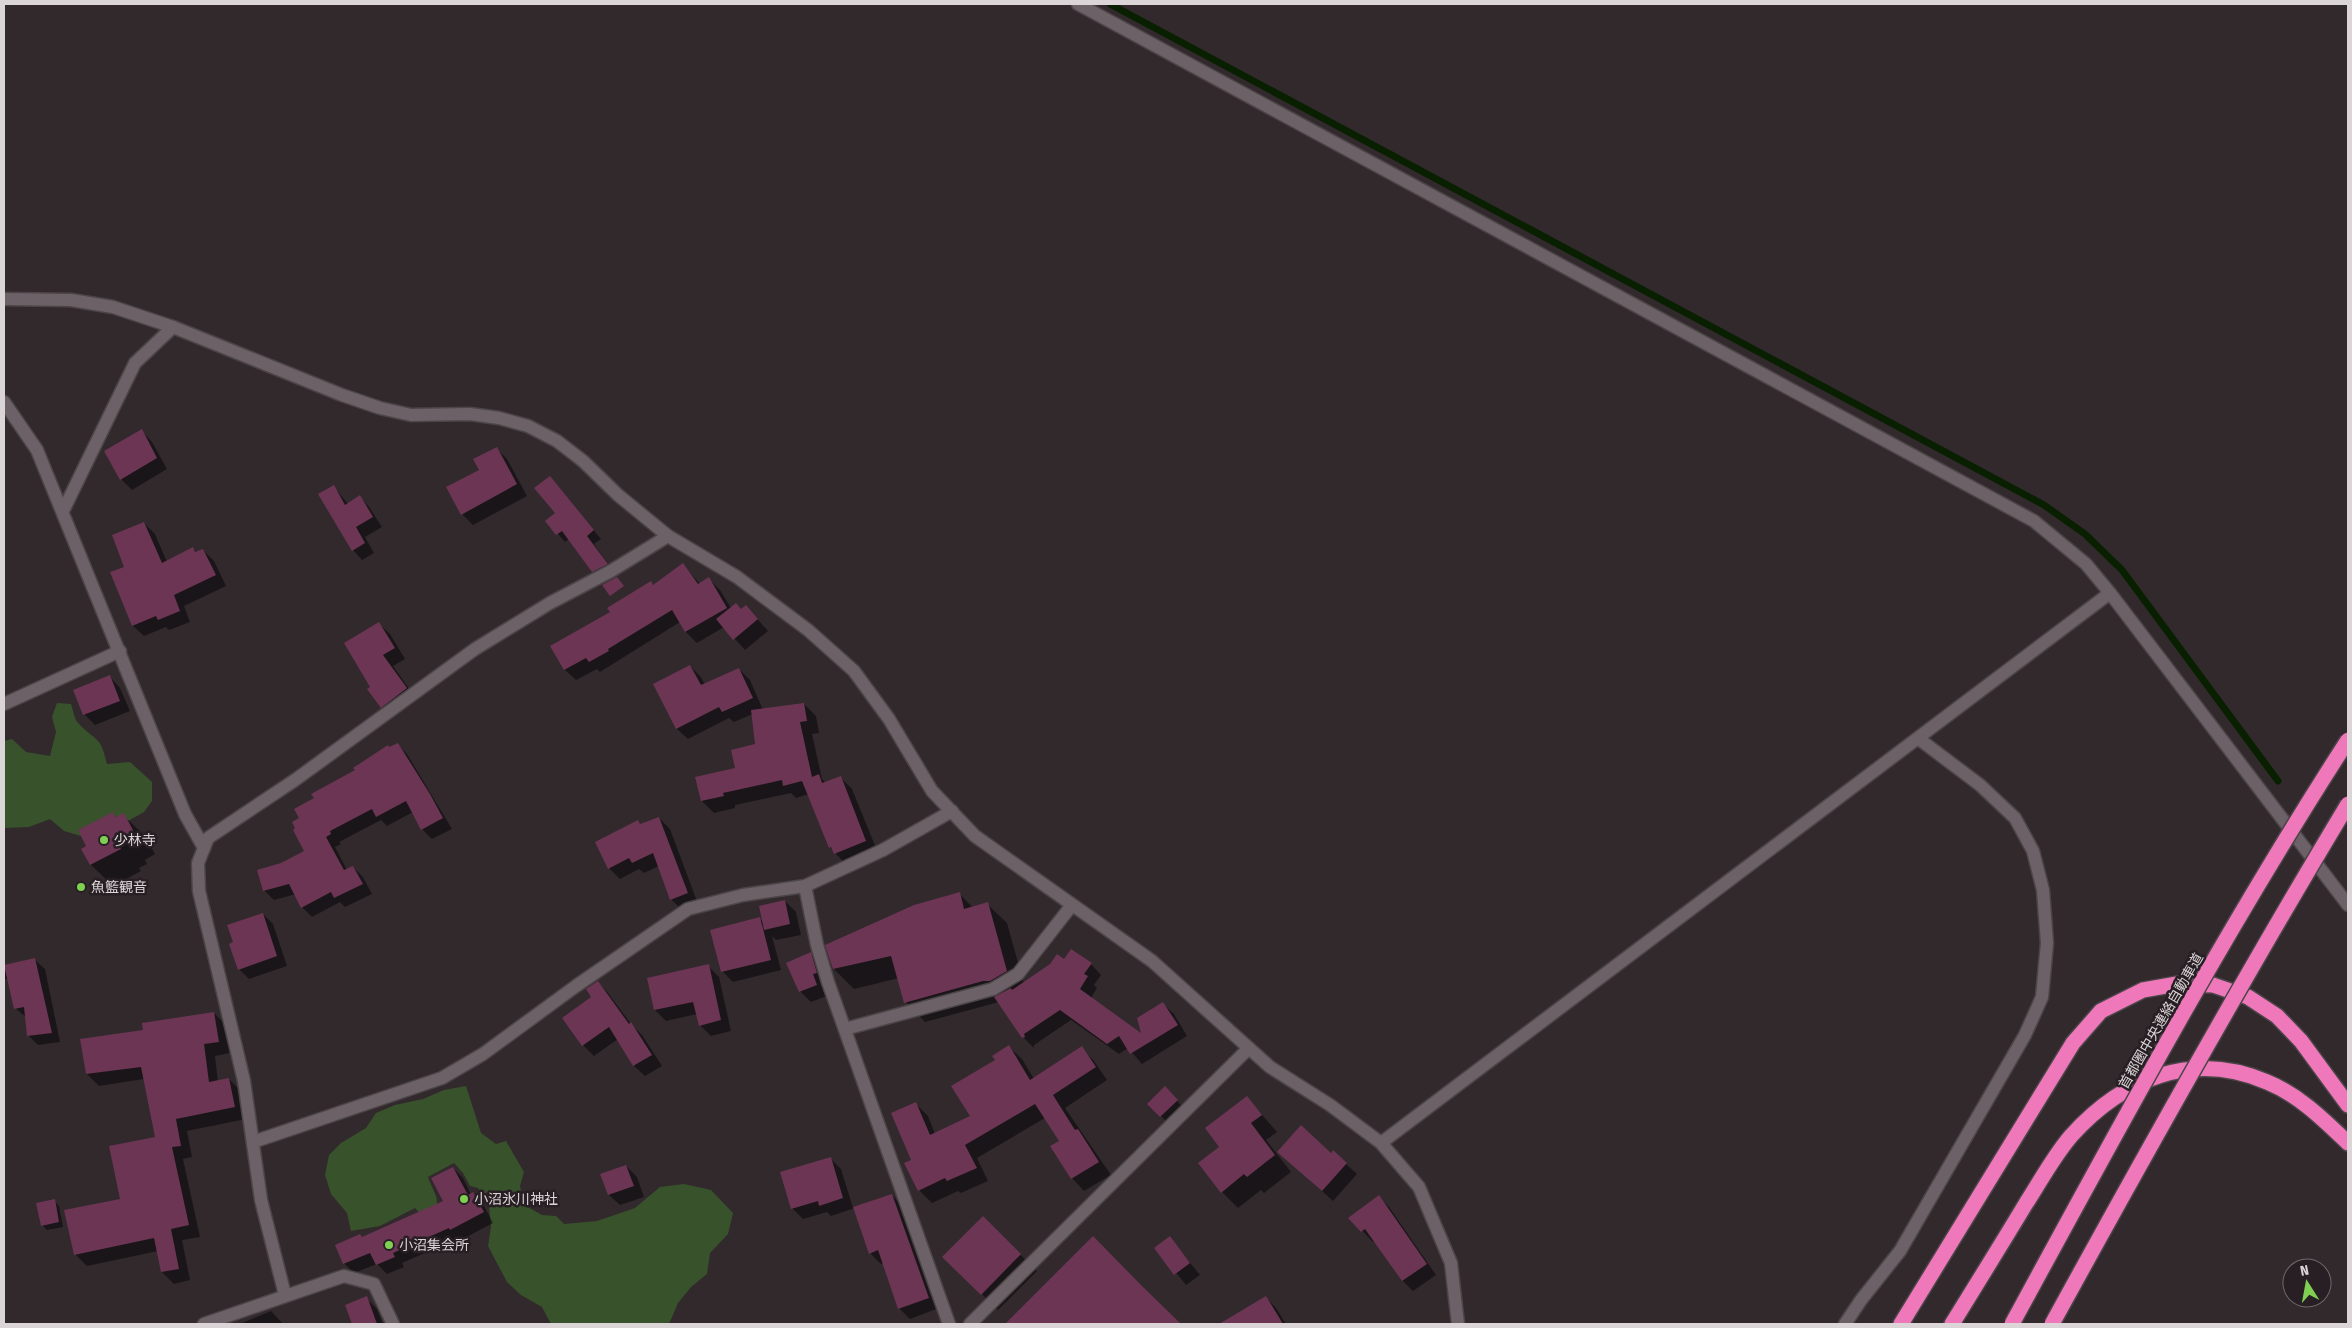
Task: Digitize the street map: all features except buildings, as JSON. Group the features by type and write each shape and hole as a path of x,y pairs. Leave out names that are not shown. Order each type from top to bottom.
{"highway":[{"name":"首都圏中央連絡自動車道","path":"2012,1324 2141,1088 2234,926 2348,740"},
{"path":"2052,1324 2170,1107 2269,935 2348,804"},
{"path":"1901,1324 2073,1042 2101,1011 2143,990 2177,984 2213,985 2248,997 2277,1016 2301,1041 2348,1105"},
{"path":"1952,1324 2070,1137 2108,1102 2135,1085 2178,1070 2225,1069 2268,1082 2285,1091 2321,1116 2348,1143"}],"street":[{"path":"1078,4 2034,521 2086,564 2110,593 2348,905"},
{"path":"4,299 71,300 113,307 173,327 193,338 380,408 410,415 470,414 499,418 528,426 557,442 583,461 618,495 668,536 737,577 808,630 854,671 889,719 932,791 975,836 1152,960 1270,1068 1330,1105 1381,1143 1419,1188 1451,1263 1458,1324"},
{"path":"63,511 135,363 173,327"},
{"path":"4,402 38,450 185,814 204,848"},
{"path":"285,1295 261,1200 244,1082 199,891 198,863 208,838 295,780 475,649 550,603 611,571 668,536"},
{"path":"1381,1143 2110,593"},
{"path":"4,704 120,651"},
{"path":"1845,1324 1861,1300 1900,1251 2025,1035 2042,997 2047,942 2043,890 2033,851 2015,818 1980,785 1918,739"},
{"path":"253,1142 442,1078 483,1054 576,986 688,909 743,896 805,886 883,850 952,811"},
{"path":"805,886 817,945 949,1324"},
{"path":"845,1029 993,989 1018,974 1072,904"},
{"path":"970,1324 1249,1048"},
{"path":"204,1324 344,1276 374,1284 393,1324"}],"green space":[{"path":"57,703 71,704 78,723 97,739 107,764 130,762 152,782 152,801 144,812 128,821 98,826 81,836 64,831 50,819 29,827 4,828 4,741 12,739 26,752 50,756 56,732 52,717"},
{"path":"466,1086 481,1133 496,1144 506,1141 524,1172 520,1186 524,1205 542,1215 556,1216 564,1224 597,1221 635,1208 660,1187 684,1184 711,1190 733,1213 728,1234 710,1253 707,1274 691,1287 678,1303 669,1324 551,1324 542,1307 521,1295 507,1282 488,1246 491,1227 489,1207 478,1188 470,1186 463,1173 454,1163 428,1177 437,1199 437,1204 436,1209 426,1219 415,1208 380,1226 351,1231 347,1213 331,1194 325,1175 329,1155 341,1143 366,1128 376,1113 395,1105 423,1099 444,1090"}],"waterway":[{"path":"1110,4 2044,505 2085,534 2122,570 2278,781"}],"place":[{"name":"少林寺","path":"104,840"},
{"name":"魚籃観音","path":"81,887"},
{"name":"小沼氷川神社","path":"464,1199"},
{"name":"小沼集会所","path":"389,1245"}]}
